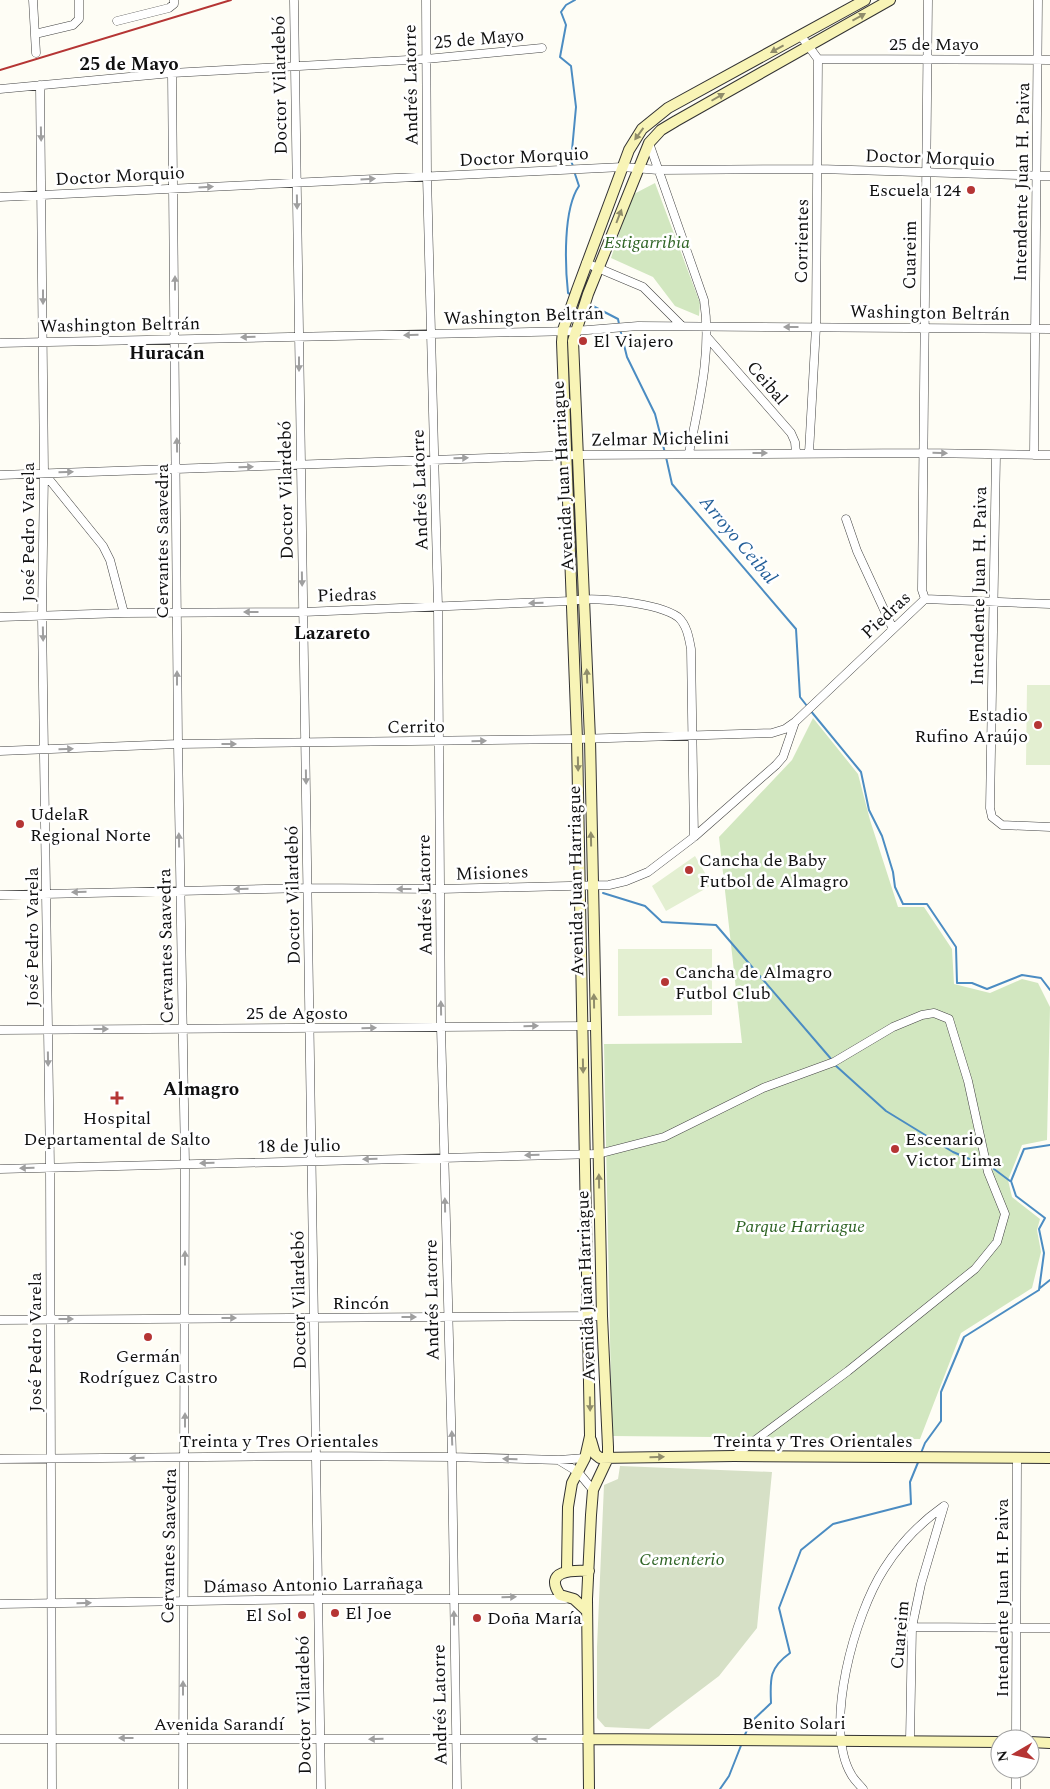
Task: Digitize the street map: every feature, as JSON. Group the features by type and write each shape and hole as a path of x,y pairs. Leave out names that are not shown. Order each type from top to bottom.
{"street":[{"path":"33,0 36,53"},
{"path":"35,34 73,25 79,19 79,0"},
{"path":"117,21 169,8 174,4 174,0"},
{"name":"Andrés Latorre","path":"426,0 427,176 438,607 444,1157 452,1457 457,1789"},
{"name":"Avenida Juan Harriague","path":"567,1570 568,1507 572,1483 585,1458 590,1436 577,739 563,330 622,167 635,138 653,118 865,0"},
{"path":"689,453 705,369 707,326 704,300 649,143 661,130 676,121 890,0"},
{"name":"Cuareim","path":"925,599 922,590 928,0"},
{"name":"Intendente Juan H. Paiva","path":"1034,455 1038,0"},
{"name":"Doctor Vilardebó","path":"294,1 300,466 311,1028 310,1161 315,1318 317,1599 321,1789"},
{"path":"801,36 818,59"},
{"name":"25 de Mayo","path":"0,90 172,73 426,59 542,48"},
{"name":"25 de Mayo","path":"818,59 1050,60"},
{"name":"Corrientes","path":"809,453 816,327 818,59"},
{"name":"Cervantes Saavedra","path":"172,73 176,338 178,744 186,1319 183,1789"},
{"name":"José Pedro Varela","path":"40,85 44,473 42,617 50,1167 52,1789"},
{"name":"Avenida Juan Harriague","path":"589,1789 587,1595 593,1490 608,1453 602,1316 590,739 573,341 588,294 649,143"},
{"name":"Doctor Morquio","path":"0,197 622,167 658,170 818,169 1050,176"},
{"path":"586,263 643,288 682,326"},
{"name":"Washington Beltrán","path":"0,343 563,330 575,332 638,326 1050,329"},
{"name":"Ceibal","path":"707,337 791,433 795,442 796,453"},
{"name":"Zelmar Michelini","path":"0,475 177,468 300,466 566,455 924,453 1050,455"},
{"name":"Intendente Juan H. Paiva","path":"996,454 995,603 990,808 992,817 1002,825 1050,827"},
{"path":"44,473 102,546 113,569 124,612"},
{"path":"846,519 857,552 893,629"},
{"name":"Piedras","path":"0,618 124,612 303,612 572,601 585,598 664,610 679,618 686,629 691,649 693,737"},
{"name":"Piedras","path":"819,697 925,599 1050,604"},
{"name":"Cerrito","path":"0,751 178,744 305,744 590,739 772,733 785,729 795,722 819,697"},
{"name":"Misiones","path":"0,894 308,888 440,889 592,885 626,881 648,872 694,837 783,757 795,722"},
{"path":"693,737 694,837"},
{"name":"18 de Julio","path":"0,1169 598,1154 664,1137 763,1088 834,1062 893,1027 922,1015 934,1013 949,1019 968,1081 988,1172 1005,1214 997,1242 975,1269 848,1371 734,1456"},
{"name":"25 de Agosto","path":"0,1030 595,1026"},
{"name":"Rincón","path":"0,1320 602,1316"},
{"path":"590,1436 602,1438 608,1453 597,1457 590,1436"},
{"name":"Treinta y Tres Orientales","path":"608,1453 734,1456 1050,1458"},
{"name":"Treinta y Tres Orientales","path":"0,1459 317,1456 559,1460 585,1458"},
{"name":"Intendente Juan H. Paiva","path":"1016,1729 1017,1458"},
{"path":"559,1460 578,1472 593,1490"},
{"name":"Cuareim","path":"842,1740 842,1700 848,1660 858,1625 871,1593 896,1552 926,1519 944,1506 921,1584 912,1627 910,1741"},
{"path":"587,1611 570,1599 560,1595 556,1585 558,1576 567,1570 589,1571"},
{"path":"570,1599 587,1595"},
{"name":"Dámaso Antonio Larrañaga","path":"0,1604 317,1599 570,1599"},
{"path":"912,1627 1050,1628"},
{"name":"Avenida Sarandí","path":"0,1739 587,1739"},
{"name":"Benito Solari","path":"587,1739 990,1742"},
{"path":"842,1740 851,1775 863,1789"}],"green space":[{"name":"Estigarribia","path":"655,183 700,303 699,316 675,306 653,277 611,258 632,195"},
{"name":"Estadio Rufino Araújo","path":"1027,685 1050,685 1050,765 1026,765"},
{"name":"Parque Harriague","path":"813,718 858,774 870,820 898,907 924,907 952,949 954,984 990,993 1022,979 1038,983 1050,1007 1047,1140 1022,1145 1008,1180 1012,1197 1040,1219 1037,1230 1041,1252 1032,1288 961,1333 920,1439 612,1436 604,1044 742,1043 719,837 792,760"},
{"name":"Cancha de Baby Futbol de Almagro","path":"695,856 712,885 666,911 652,886"},
{"name":"Cancha de Almagro Futbol Club","path":"618,949 712,949 712,1015 618,1016"},
{"name":"Cementerio","path":"620,1466 772,1472 757,1628 719,1676 649,1729 605,1727 597,1718 597,1647 604,1485 618,1479"}],"waterway":[{"name":"Arroyo Ceibal","path":"573,166 571,161 576,107 571,66 560,57 566,25 561,12 566,5 575,0"},
{"name":"Arroyo Ceibal","path":"572,295 568,293 566,238 570,208 579,186 574,171"},
{"name":"Arroyo Ceibal","path":"589,304 618,319 619,324"},
{"name":"Arroyo Ceibal","path":"620,329 627,357 655,414 665,453"},
{"name":"Arroyo Ceibal","path":"666,457 672,484 796,629 800,697 807,706"},
{"name":"Arroyo Ceibal","path":"810,710 861,772 869,810 882,836 893,872 895,887 903,904 927,904 956,947 957,983 972,983 987,989 1022,975 1041,978 1050,990"},
{"path":"603,893 645,906 662,922 716,925 832,1060"},
{"path":"835,1065 886,1111 953,1152 979,1163"},
{"name":"Arroyo Ceibal","path":"921,1453 925,1443 941,1421 941,1392 964,1337 1039,1290 1044,1253 1039,1229 1045,1218 1016,1196 1011,1181 1024,1149 1050,1145"},
{"path":"994,1169 1010,1181"},
{"path":"1040,1288 1050,1280"},
{"name":"Arroyo Ceibal","path":"744,1737 750,1723 771,1703 771,1681 774,1669 790,1653 779,1608 801,1550 833,1524 911,1504 910,1482 919,1460"},
{"name":"Arroyo Ceibal","path":"720,1789 729,1776 742,1743"}],"railway":[{"path":"0,70 231,0"}],"place":[{"name":"Escuela 124","path":"971,190"},
{"name":"El Viajero","path":"583,341"},
{"name":"Estadio Rufino Araújo","path":"1038,725"},
{"name":"UdelaR Regional Norte","path":"20,824"},
{"name":"Cancha de Baby Futbol de Almagro","path":"689,870"},
{"name":"Cancha de Almagro Futbol Club","path":"665,982"},
{"name":"Hospital Departamental de Salto","path":"117,1098"},
{"name":"Escenario Victor Lima","path":"895,1149"},
{"name":"Germán Rodríguez Castro","path":"148,1337"},
{"name":"El Joe","path":"335,1613"},
{"name":"El Sol","path":"302,1615"},
{"name":"Doña María","path":"477,1618"}],"district":[{"name":"25 de Mayo","path":"129,64"},
{"name":"Huracán","path":"167,353"},
{"name":"Lazareto","path":"332,633"},
{"name":"Almagro","path":"201,1089"}]}
